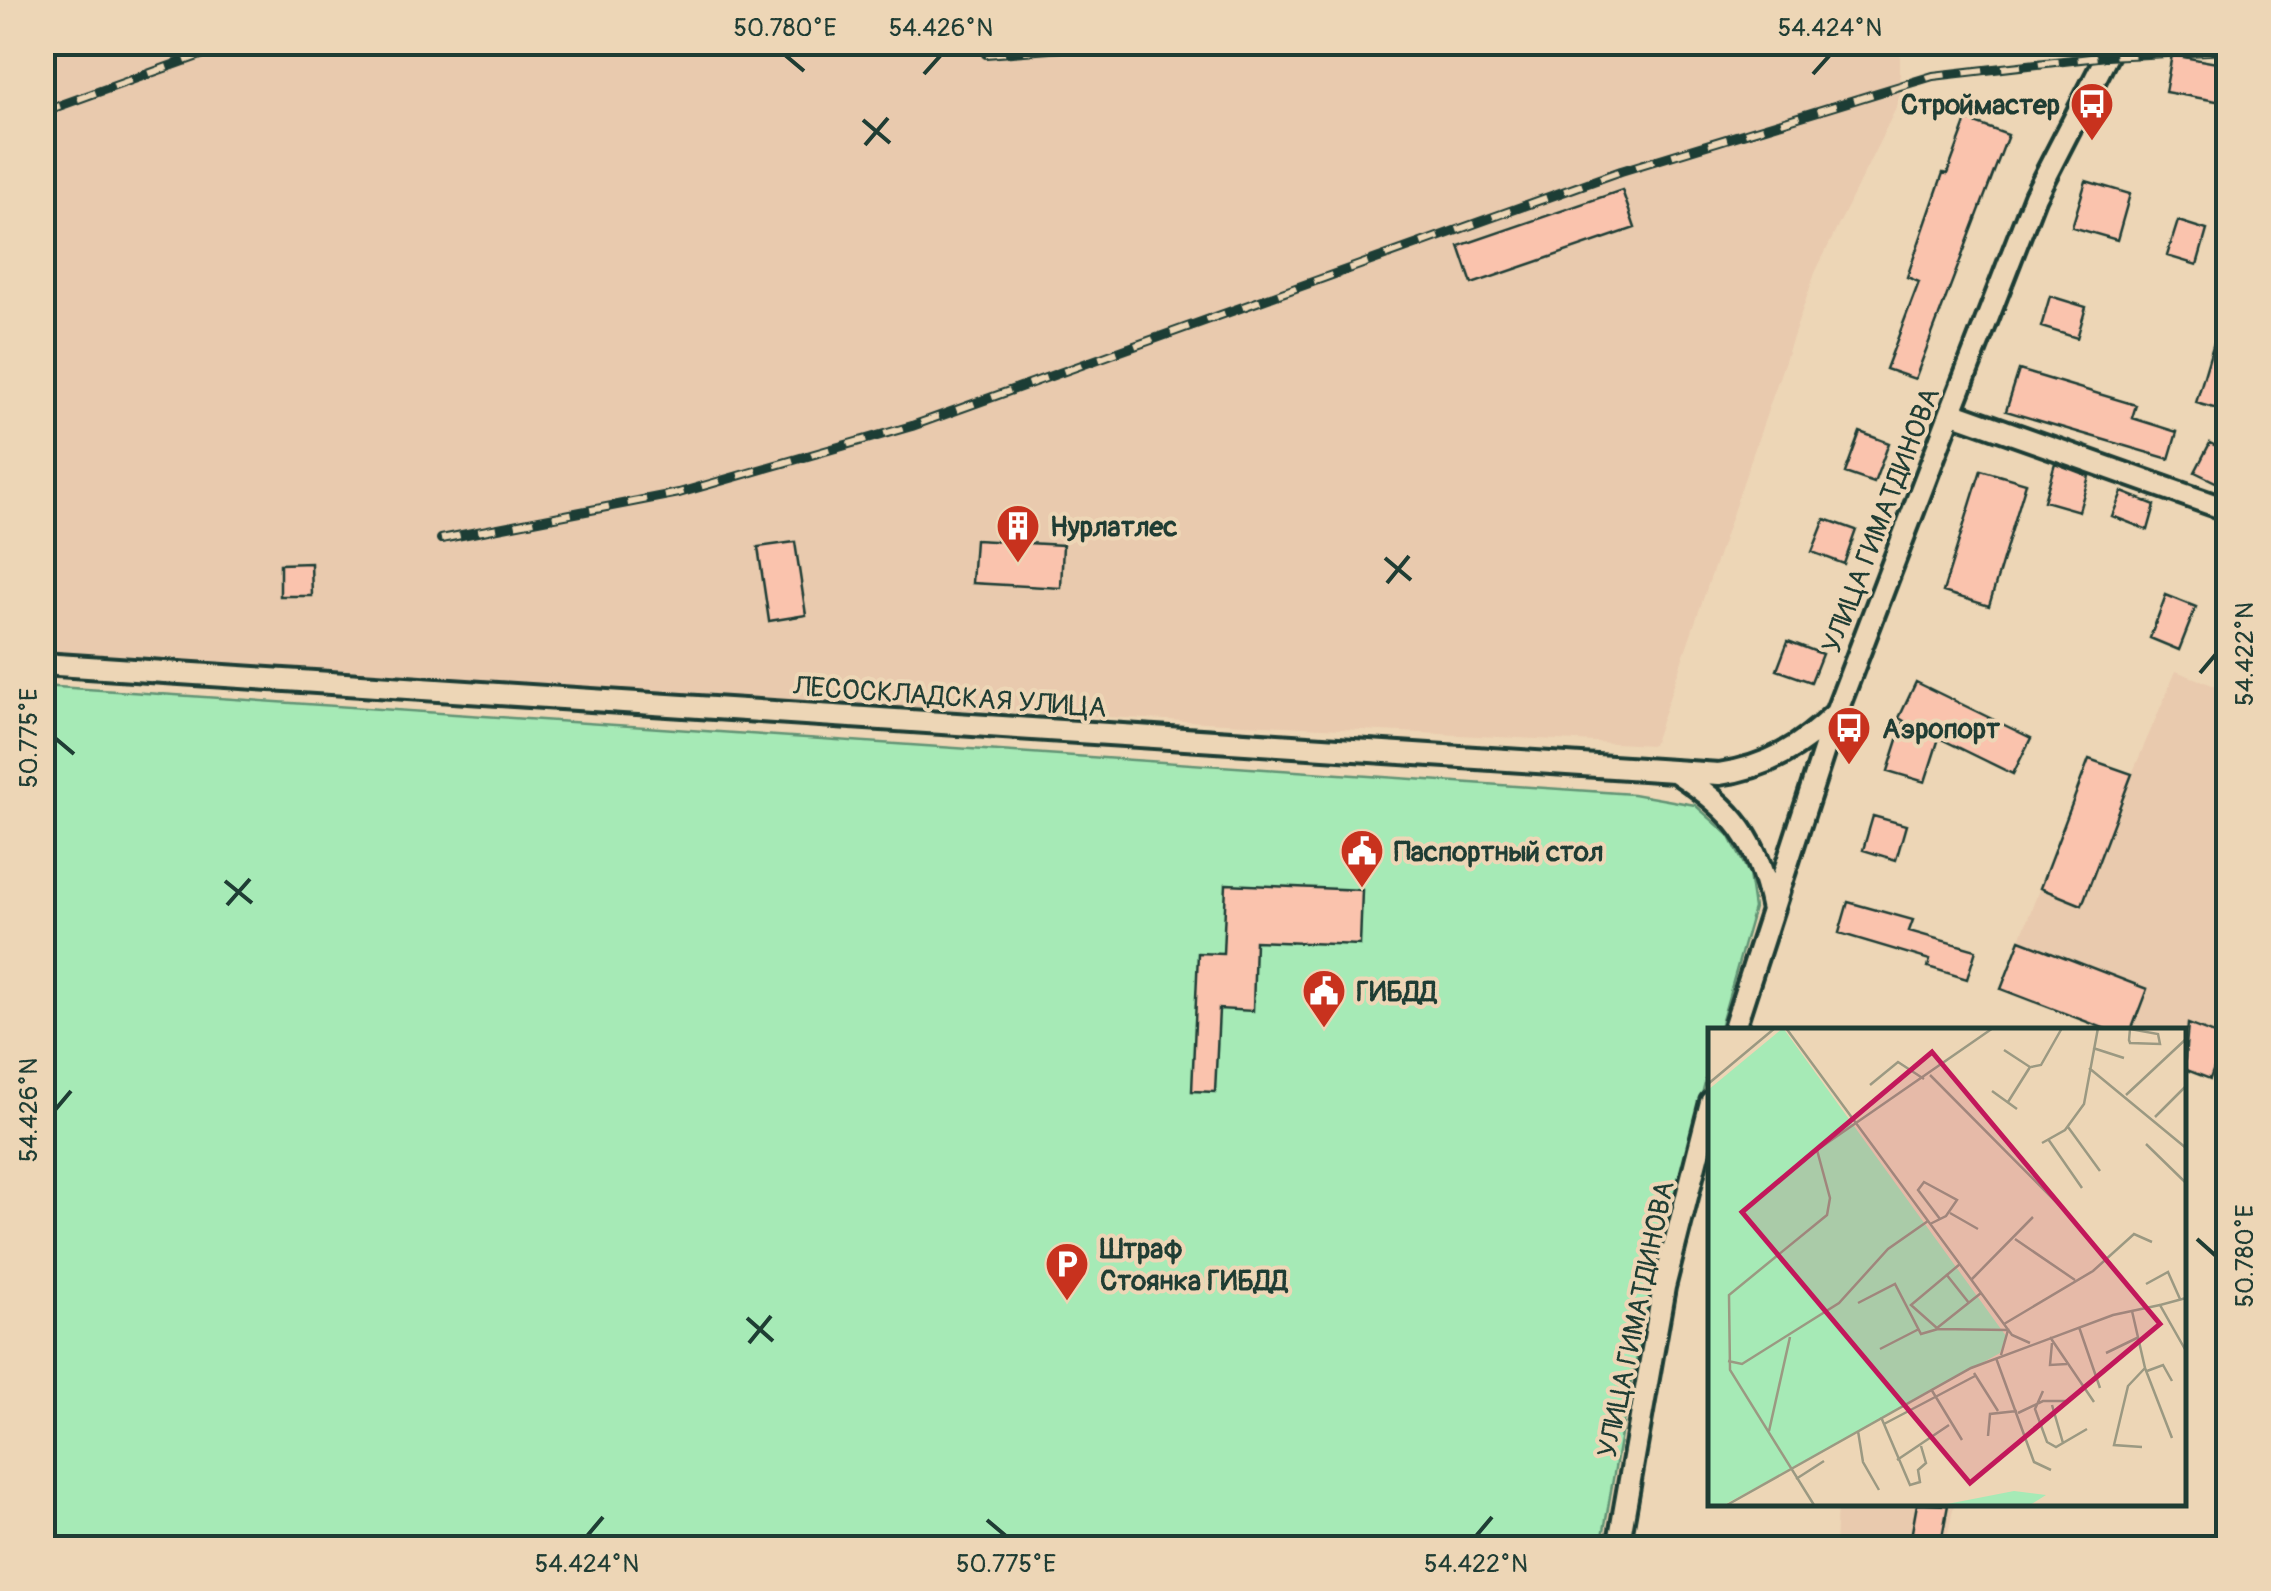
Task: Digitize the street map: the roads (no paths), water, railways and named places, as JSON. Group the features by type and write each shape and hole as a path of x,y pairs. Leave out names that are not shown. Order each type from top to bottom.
{"street":[{"name":"УЛИЦА ГИМАТДИНОВА","path":"1734,1028 1836,713 1951,412 2035,196 2114,42"},
{"path":"1951,412 2228,510"},
{"name":"ЛЕСОСКЛАДСКАЯ УЛИЦА","path":"42,664 1719,774 1756,768 1806,742 1836,713"},
{"path":"1674,771 1720,801 1748,836 1764,870 1772,914"},
{"name":"УЛИЦА ГИМАТДИНОВА","path":"1618,1548 1664,1287 1708,1114"}],"railway":[{"path":"42,112 237,42"},
{"path":"986,54 1142,42"},
{"path":"441,539 679,493 912,426 1621,171 1933,76 2107,56 2228,50"}],"place":[{"name":"Строймастер","path":"2092,142"},
{"name":"Нурлатлес","path":"1018,564"},
{"name":"Аэропорт","path":"1849,766"},
{"name":"Паспортный стол","path":"1362,889"},
{"name":"ГИБДД","path":"1324,1029"},
{"name":"Штраф Стоянка ГИБДД","path":"1067,1302"}]}
